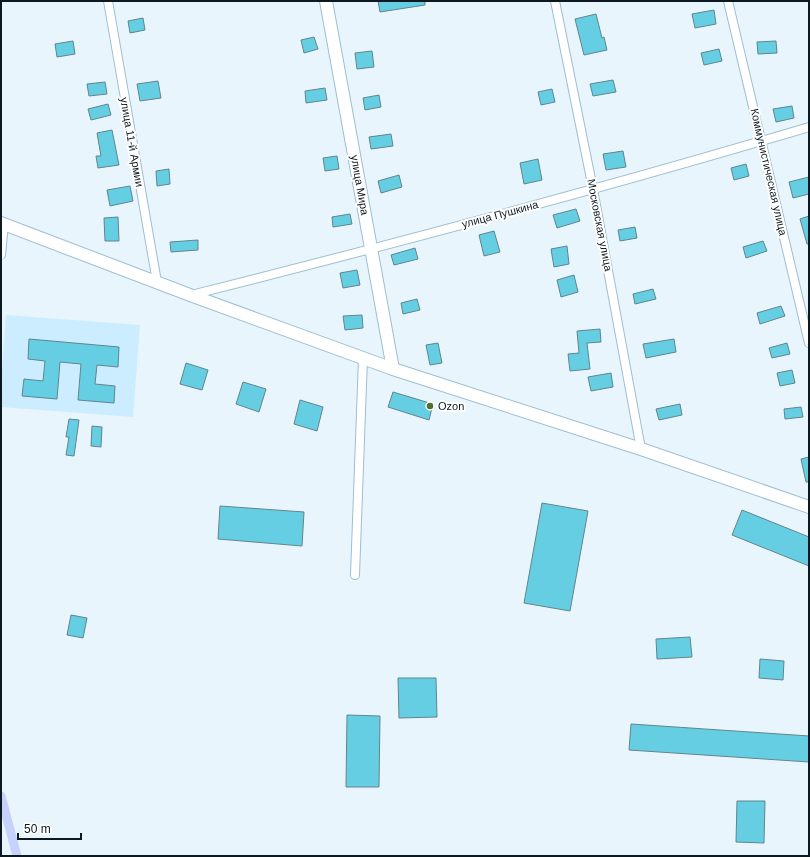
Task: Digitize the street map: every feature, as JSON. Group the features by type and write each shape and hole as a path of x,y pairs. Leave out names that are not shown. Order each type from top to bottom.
{"main road":[{"name":"улица Мира","path":"326,1 394,369"},
{"path":"2,224 190,295 394,369 641,449 809,507"}],"street":[{"name":"улица 11-й Армии","path":"108,1 157,282"},
{"name":"Московская улица","path":"555,1 593,189 641,449"},
{"name":"Коммунистическая улица","path":"728,1 809,343"},
{"name":"улица Пушкина","path":"190,295 371,249 593,189 809,127"},
{"path":"1,256 2,224"},
{"path":"355,575 363,358"}],"shaded area":[{"path":"6,315 140,325 133,417 1,407 1,384"}],"building":[{"path":"378,1 425,1 425,5 380,12"},
{"path":"714,10 716,24 695,28 692,14"},
{"path":"596,14 602,38 604,37 607,50 584,55 575,19"},
{"path":"143,18 145,30 130,33 128,21"},
{"path":"314,37 318,49 304,53 301,40"},
{"path":"73,41 75,54 57,57 55,44"},
{"path":"776,41 777,53 758,54 757,42"},
{"path":"719,49 722,61 704,65 701,53"},
{"path":"372,51 374,67 357,69 355,53"},
{"path":"613,80 616,92 593,96 590,84"},
{"path":"158,81 161,98 140,101 137,84"},
{"path":"105,82 107,94 89,96 87,84"},
{"path":"325,88 327,100 306,103 305,91"},
{"path":"552,89 555,102 541,105 538,92"},
{"path":"379,95 381,107 365,110 363,98"},
{"path":"108,104 111,115 91,120 88,109"},
{"path":"792,106 794,118 776,122 773,109"},
{"path":"112,130 119,165 98,168 96,156 101,156 97,133"},
{"path":"391,134 393,146 371,149 369,137"},
{"path":"623,151 626,167 606,170 603,154"},
{"path":"337,156 339,169 325,171 323,158"},
{"path":"538,159 542,180 524,184 520,163"},
{"path":"746,164 749,176 734,180 731,168"},
{"path":"169,169 170,184 157,186 156,171"},
{"path":"399,175 402,187 381,193 378,181"},
{"path":"809,177 809,194 793,198 789,182"},
{"path":"130,186 133,201 110,206 107,190"},
{"path":"576,209 580,221 557,228 553,215"},
{"path":"350,214 352,224 333,227 332,217"},
{"path":"809,216 809,244 807,244 800,219"},
{"path":"118,217 119,241 105,241 104,218"},
{"path":"635,227 637,238 620,241 618,230"},
{"path":"494,231 500,252 484,256 479,235"},
{"path":"198,240 198,250 171,252 170,242"},
{"path":"763,241 767,251 746,258 743,247"},
{"path":"567,246 569,264 554,267 551,249"},
{"path":"415,248 418,259 394,265 391,255"},
{"path":"357,270 360,285 343,288 340,273"},
{"path":"574,275 578,292 561,297 557,280"},
{"path":"653,289 656,299 635,304 633,294"},
{"path":"417,299 420,310 403,314 401,303"},
{"path":"781,306 785,316 760,324 757,313"},
{"path":"362,315 363,328 345,330 343,316"},
{"path":"600,329 601,342 587,343 590,369 570,371 568,354 579,353 577,331"},
{"path":"29,339 119,347 118,367 97,365 95,384 115,386 114,403 78,400 81,364 60,362 57,399 22,396 24,379 43,381 45,361 28,359"},
{"path":"674,339 676,352 646,358 643,344"},
{"path":"438,343 442,363 430,365 426,345"},
{"path":"787,343 790,354 772,358 769,348"},
{"path":"186,363 208,370 202,390 180,384"},
{"path":"792,370 795,383 780,386 777,373"},
{"path":"611,373 613,387 591,391 588,377"},
{"path":"243,382 266,389 259,412 236,404"},
{"path":"393,392 433,404 429,420 388,407"},
{"path":"300,400 323,407 317,431 294,424"},
{"path":"680,404 682,415 659,420 656,409"},
{"path":"801,407 803,417 785,419 784,409"},
{"path":"69,419 79,420 74,456 66,455 69,437 66,437"},
{"path":"92,426 102,427 101,447 91,446"},
{"path":"809,457 809,482 806,482 801,459"},
{"path":"542,503 588,511 570,611 524,603"},
{"path":"220,506 304,512 302,546 218,539"},
{"path":"742,510 809,537 809,566 732,535"},
{"path":"71,615 87,618 83,638 67,635"},
{"path":"690,637 692,657 657,659 656,639"},
{"path":"760,659 784,661 783,680 759,678"},
{"path":"398,678 436,678 437,717 399,718"},
{"path":"347,715 380,716 379,787 346,787"},
{"path":"631,724 809,736 809,762 629,750"},
{"path":"737,801 765,801 764,843 736,842"}],"waterway":[{"path":"1,796 17,856"}],"place":[{"name":"Ozon","path":"430,406"}]}
